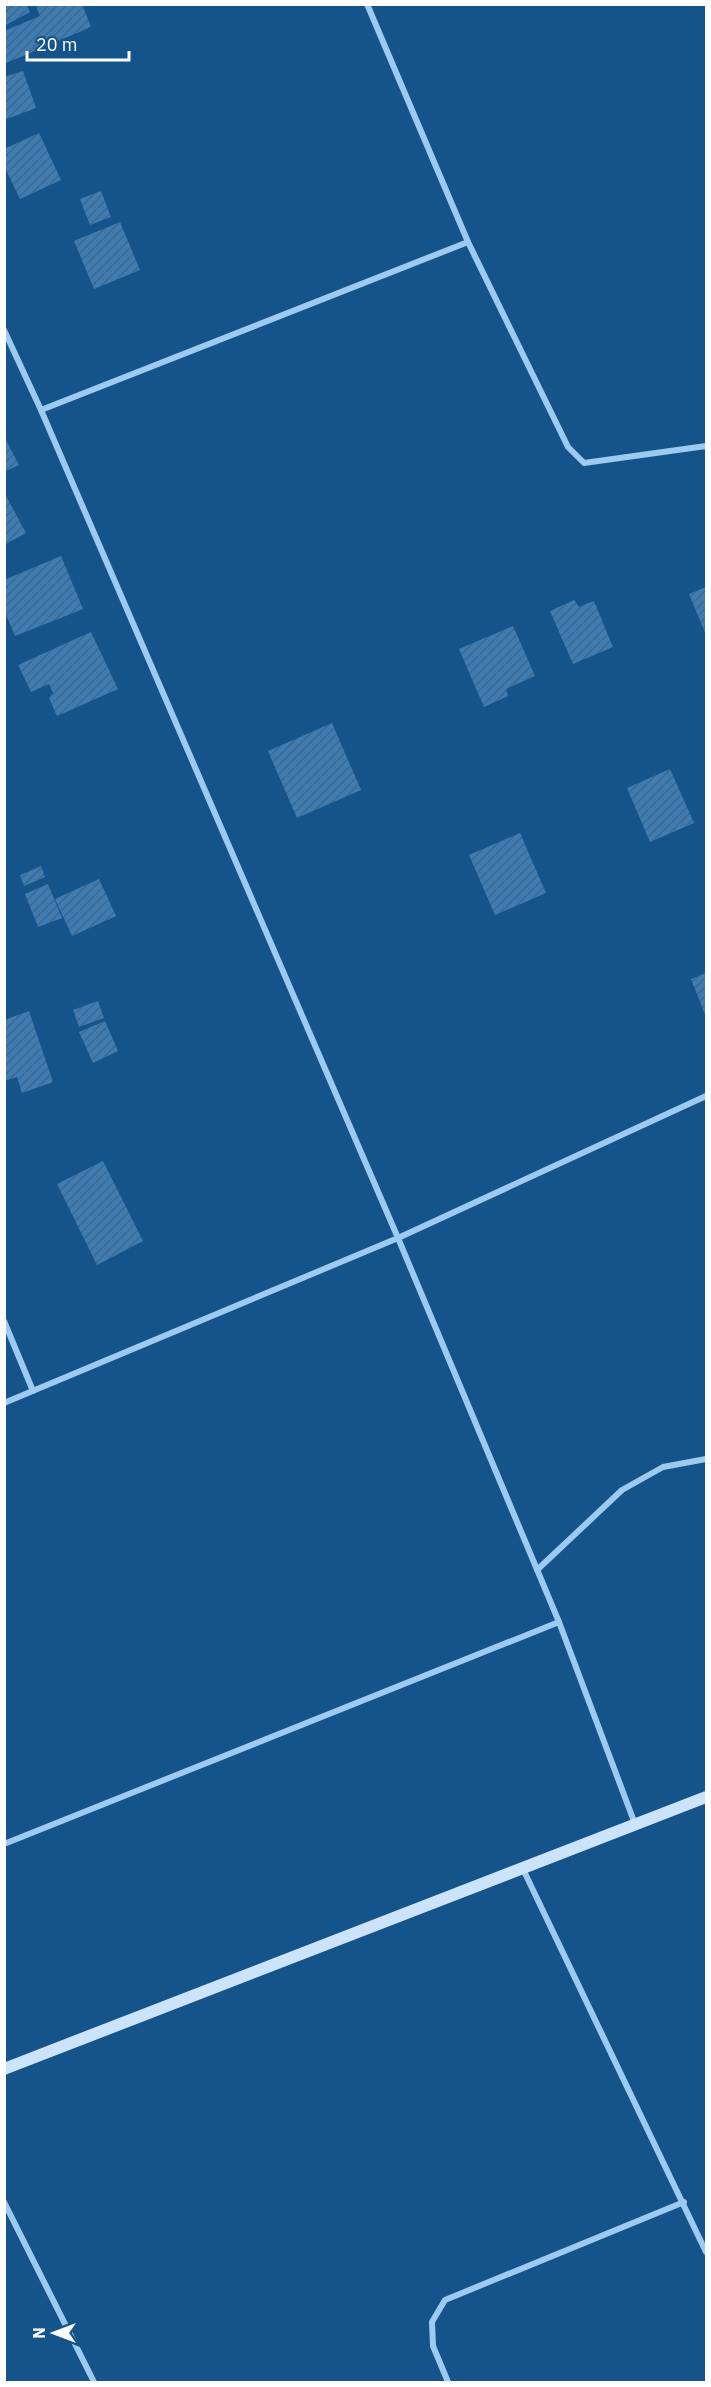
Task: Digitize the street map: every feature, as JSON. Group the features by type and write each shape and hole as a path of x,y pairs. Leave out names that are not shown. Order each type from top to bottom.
{"street":[{"path":"367,4 468,242 568,447 584,463 706,446"},
{"path":"42,410 468,242"},
{"path":"4,330 42,410 398,1238 559,1622 635,1824"},
{"path":"4,1403 398,1238 706,1096"},
{"path":"4,1321 33,1391"},
{"path":"537,1570 622,1490 663,1467 706,1459"},
{"path":"4,1844 559,1622"},
{"path":"4,2069 706,1797"},
{"path":"521,1867 684,2202 706,2252"},
{"path":"4,2202 94,2382"},
{"path":"448,2382 433,2346 432,2322 445,2300 684,2202"}],"building":[{"path":"4,4 26,4 30,12 4,26"},
{"path":"82,4 91,27 4,64 4,31 40,16 36,6"},
{"path":"23,71 36,108 4,120 4,77"},
{"path":"39,133 61,180 20,199 4,166 4,149"},
{"path":"101,191 111,217 90,225 80,199"},
{"path":"120,222 140,270 94,289 74,241"},
{"path":"4,436 19,465 4,472"},
{"path":"4,492 26,533 4,545"},
{"path":"61,556 83,609 15,636 4,610 4,580"},
{"path":"706,587 706,635 689,594"},
{"path":"574,600 579,607 594,601 613,647 573,664 550,611"},
{"path":"513,626 535,676 506,689 508,696 484,707 459,649"},
{"path":"91,632 118,689 57,716 49,698 53,693 49,684 31,692 18,665"},
{"path":"332,723 361,790 297,818 268,751"},
{"path":"670,769 694,823 650,842 627,788"},
{"path":"520,833 546,893 495,915 469,855"},
{"path":"41,866 45,877 24,886 20,875"},
{"path":"99,879 116,916 72,936 55,899"},
{"path":"48,884 62,918 38,927 25,894"},
{"path":"706,973 706,1017 691,979"},
{"path":"98,1001 104,1018 79,1027 73,1010"},
{"path":"29,1011 53,1082 22,1093 17,1077 4,1081 4,1020"},
{"path":"105,1021 118,1051 93,1063 79,1032"},
{"path":"103,1161 143,1241 97,1265 57,1184"}]}
